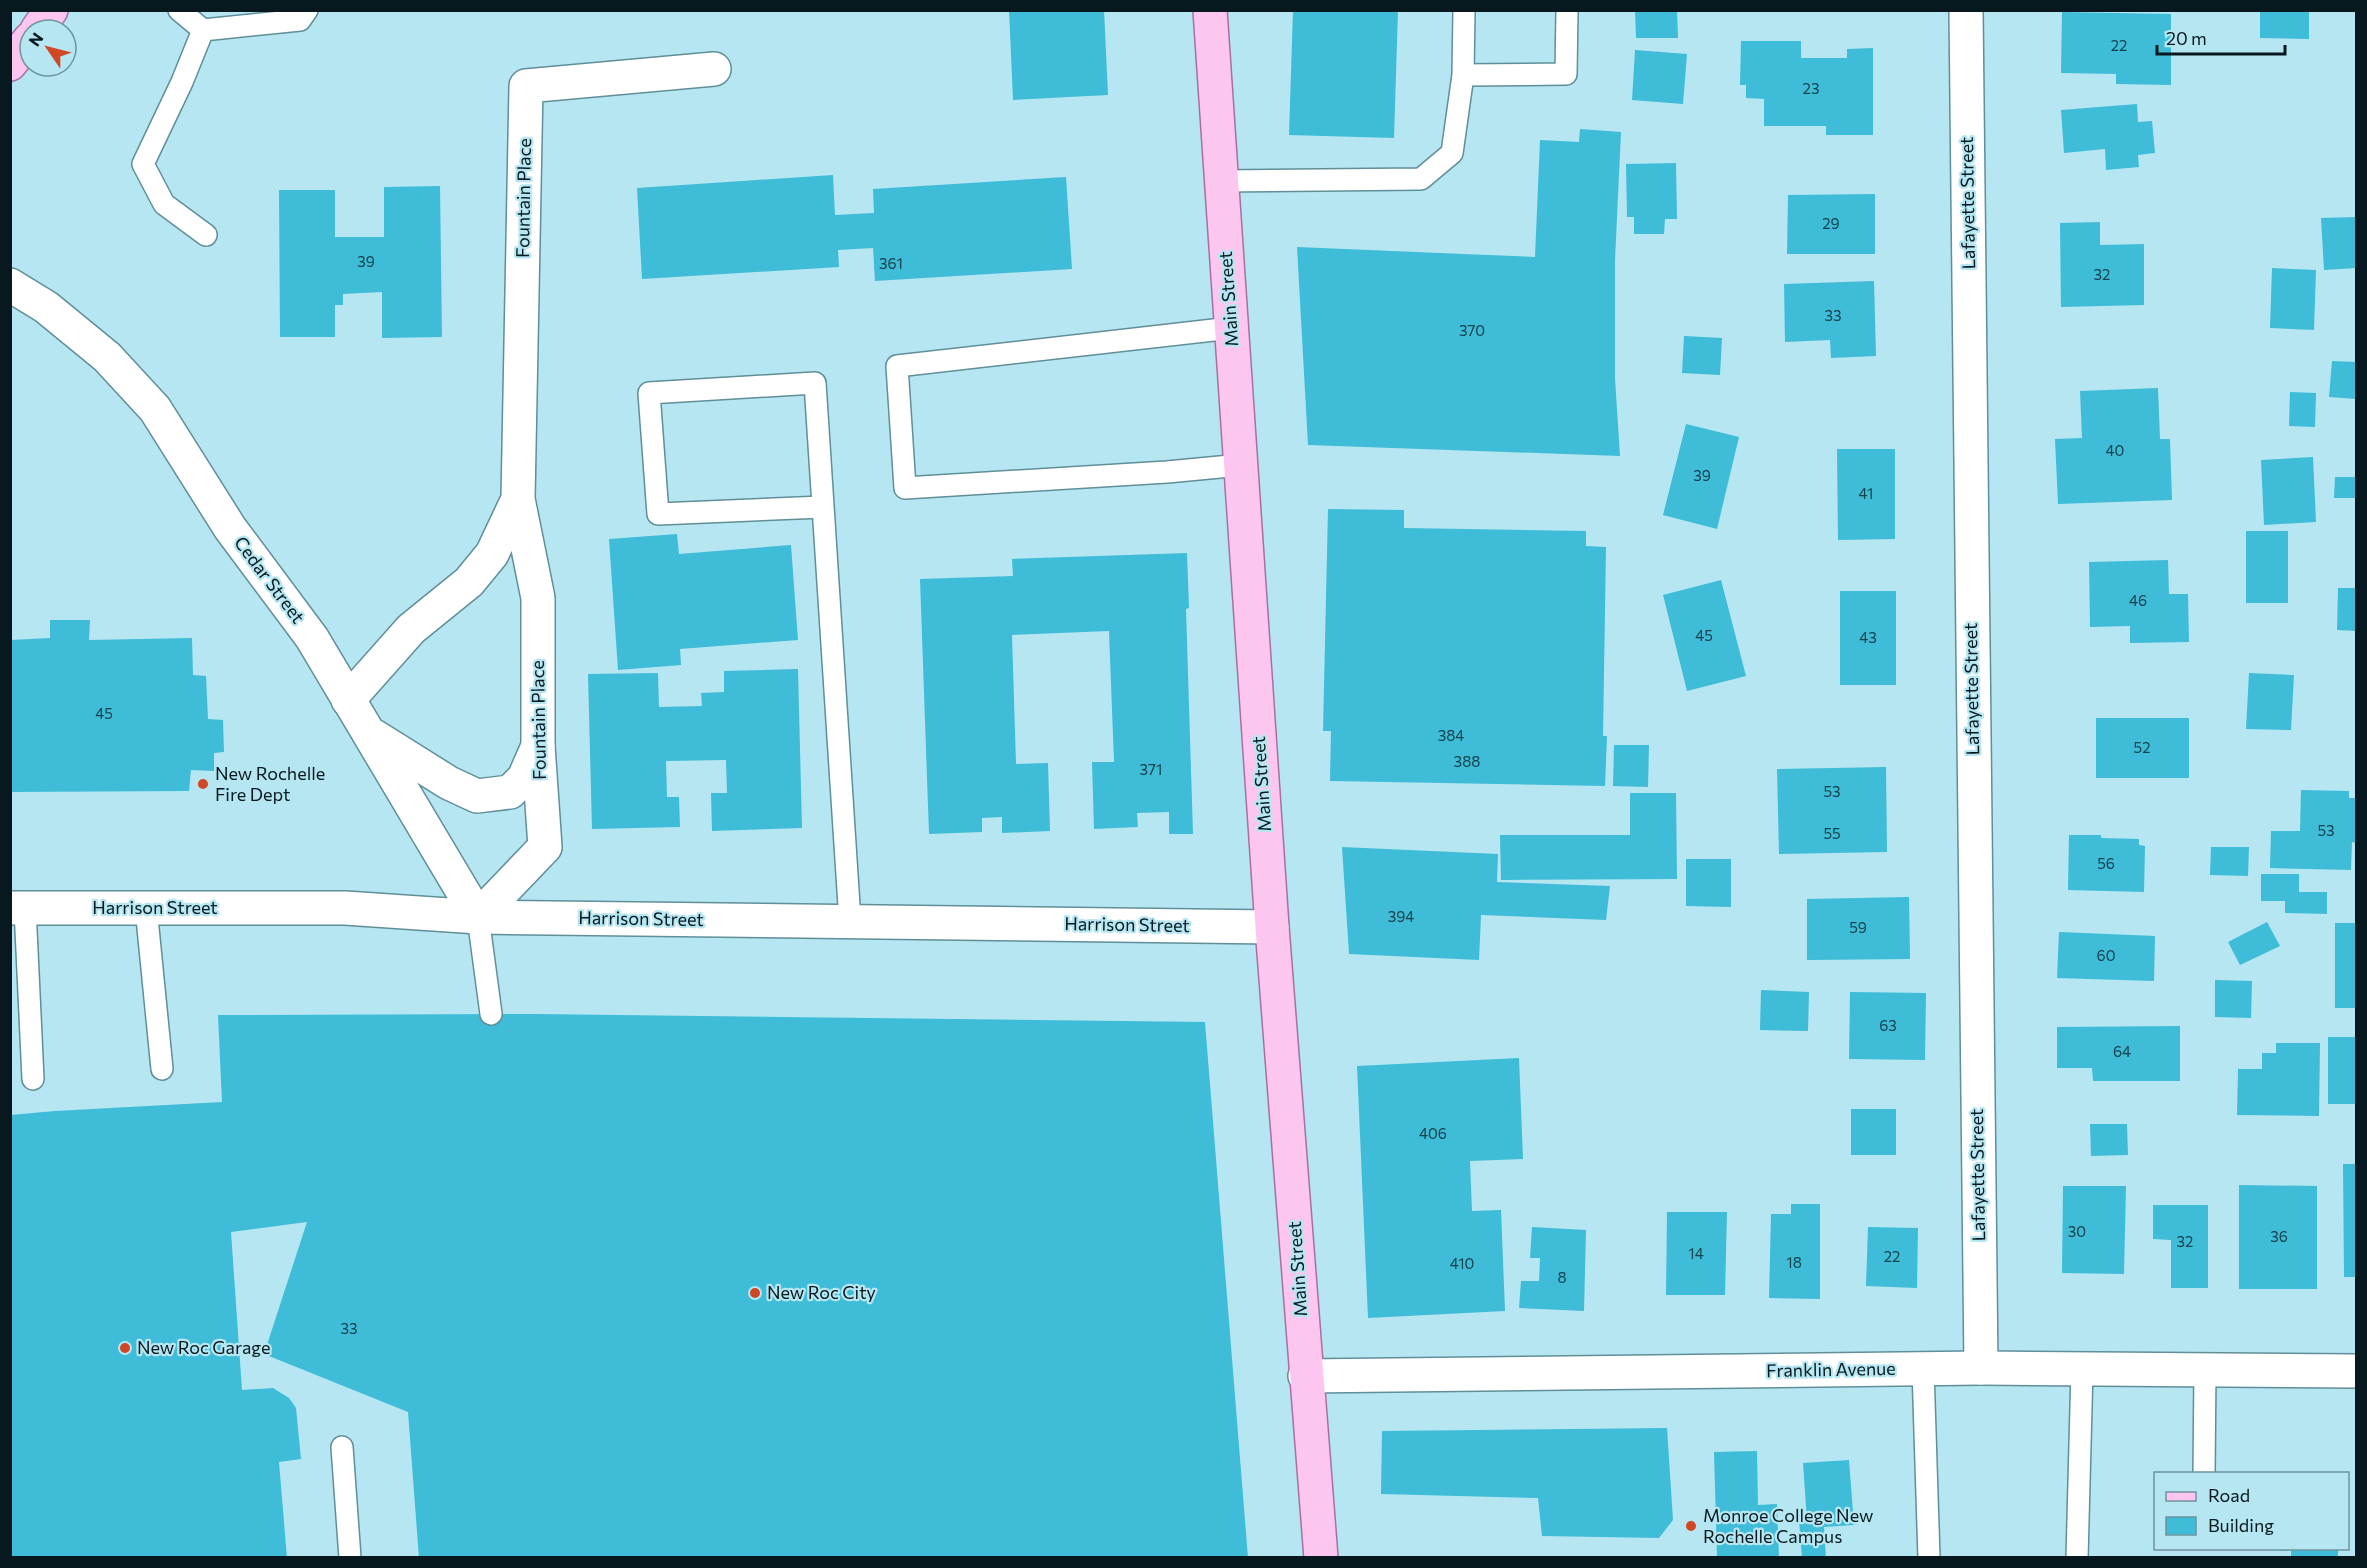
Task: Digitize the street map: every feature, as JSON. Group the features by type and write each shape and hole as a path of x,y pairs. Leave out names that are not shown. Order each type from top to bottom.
{"main road":[{"name":"Main Street","path":"1210,10 1272,927 1305,1376 1321,1557"}],"street":[{"name":"Lafayette Street","path":"1966,10 1981,1368"},
{"name":"Fountain Place","path":"478,917 544,847 538,747 538,598 518,499 526,86 714,69"},
{"name":"Cedar Street","path":"10,285 46,307 107,357 155,409 230,528 312,638 478,917"},
{"name":"Fountain Place","path":"348,700 411,629 469,582 492,554 518,499"},
{"path":"368,732 450,783 477,796 510,792 524,778 538,747"},
{"name":"Harrison Street","path":"18,908 345,908 478,917 1272,927"},
{"name":"Franklin Avenue","path":"1305,1376 1981,1368 2356,1371"}],"lane":[{"path":"179,10 203,30 300,20 308,10"},
{"path":"1221,181 1420,179 1452,153 1463,75 1464,10"},
{"path":"1463,75 1566,74 1567,10"},
{"path":"203,30 182,82 143,164 164,204 206,235"},
{"path":"1231,328 897,366 905,488 1167,472 1241,465"},
{"path":"822,507 658,514 649,393 815,383 850,921"},
{"path":"18,908 33,1078"},
{"path":"146,908 162,1069"},
{"path":"478,917 491,1014"},
{"path":"1923,1369 1929,1557"},
{"path":"2077,1557 2082,1369"},
{"path":"2204,1472 2205,1370"},
{"path":"342,1447 350,1557"}],"building":[{"path":"1009,10 1104,10 1108,95 1013,100"},
{"path":"1293,10 1398,10 1394,138 1289,135"},
{"path":"1635,10 1677,10 1678,38 1636,38"},
{"path":"2260,10 2309,10 2309,39 2260,38"},
{"path":"2062,12 2171,14 2171,85 2116,84 2116,74 2061,73"},
{"path":"1741,41 1801,41 1801,58 1847,58 1847,49 1873,48 1873,135 1826,135 1826,126 1764,126 1764,99 1746,98 1746,85 1740,85"},
{"path":"1635,50 1687,54 1683,104 1632,100"},
{"path":"2137,104 2138,122 2152,121 2155,153 2138,155 2139,167 2106,170 2105,149 2064,153 2061,110"},
{"path":"1580,129 1621,132 1615,260 1615,378 1620,456 1308,445 1297,247 1535,257 1540,140 1579,142"},
{"path":"1676,163 1677,219 1665,219 1664,234 1634,234 1634,217 1627,217 1626,164"},
{"path":"833,175 835,215 874,213 873,189 1066,177 1072,269 875,281 873,248 838,250 839,267 642,279 637,188"},
{"path":"440,186 442,337 382,338 382,292 343,294 343,305 335,305 335,337 280,337 279,190 335,190 335,237 384,237 384,187"},
{"path":"1875,194 1875,254 1787,254 1788,195"},
{"path":"2356,217 2356,268 2324,270 2321,218"},
{"path":"2100,222 2100,245 2144,244 2144,305 2061,307 2060,223"},
{"path":"2272,268 2316,270 2314,330 2270,328"},
{"path":"1874,281 1876,356 1831,358 1830,340 1785,342 1784,284"},
{"path":"1684,336 1722,338 1720,375 1682,373"},
{"path":"2332,361 2356,362 2356,399 2329,397"},
{"path":"2158,388 2160,439 2170,439 2172,500 2058,504 2055,439 2082,438 2080,391"},
{"path":"2290,392 2316,393 2315,427 2289,426"},
{"path":"1686,424 1739,437 1717,529 1663,515"},
{"path":"1837,449 1895,449 1895,539 1838,540"},
{"path":"2313,457 2316,522 2264,525 2261,460"},
{"path":"2335,477 2356,477 2356,498 2334,498"},
{"path":"1328,509 1404,510 1404,528 1586,531 1586,546 1606,547 1603,736 1607,736 1605,786 1330,781 1331,731 1323,731"},
{"path":"2246,531 2288,531 2288,603 2246,603"},
{"path":"677,534 679,554 791,545 798,640 680,649 681,665 618,670 609,539"},
{"path":"1187,553 1189,608 1186,609 1193,834 1169,834 1169,812 1137,813 1138,827 1094,829 1092,762 1114,762 1109,631 1012,635 1016,764 1048,763 1050,831 1002,833 1002,817 982,818 982,832 929,834 920,579 1013,576 1012,559"},
{"path":"2168,560 2169,594 2188,594 2189,642 2130,643 2130,626 2090,627 2089,562"},
{"path":"1721,580 1746,676 1687,691 1663,595"},
{"path":"2338,588 2356,588 2356,631 2337,630"},
{"path":"1840,591 1896,591 1896,685 1840,685"},
{"path":"50,620 90,620 89,640 192,638 193,675 206,676 208,719 223,720 224,752 214,753 214,771 191,770 189,791 10,792 10,640 50,638"},
{"path":"798,669 802,828 712,831 711,793 727,793 726,760 666,761 667,797 679,797 680,827 592,829 588,674 658,673 659,707 702,706 701,693 724,692 724,671"},
{"path":"2249,673 2294,675 2291,730 2246,729"},
{"path":"2096,718 2189,718 2189,778 2096,778"},
{"path":"1614,745 1649,745 1648,787 1613,786"},
{"path":"1886,767 1887,852 1779,854 1777,769"},
{"path":"2301,790 2349,791 2349,798 2356,798 2356,843 2352,842 2351,870 2270,868 2271,831 2300,831"},
{"path":"1630,793 1676,793 1677,879 1501,880 1500,835 1630,835"},
{"path":"2069,835 2101,835 2101,838 2139,839 2139,845 2145,846 2144,892 2068,890"},
{"path":"1342,847 1498,854 1497,882 1610,886 1606,920 1481,915 1479,960 1349,954"},
{"path":"2211,847 2249,847 2248,876 2210,875"},
{"path":"1686,859 1731,859 1731,907 1686,906"},
{"path":"2261,874 2299,874 2299,892 2327,892 2327,914 2285,913 2285,901 2261,901"},
{"path":"1909,897 1910,959 1807,960 1807,899"},
{"path":"2267,922 2280,946 2240,965 2228,942"},
{"path":"2335,923 2356,923 2356,1008 2335,1008"},
{"path":"2059,932 2155,936 2154,981 2057,978"},
{"path":"2215,980 2252,981 2251,1018 2215,1017"},
{"path":"1761,990 1809,992 1808,1031 1760,1030"},
{"path":"1850,992 1926,993 1925,1060 1849,1059"},
{"name":"New Roc City","path":"535,1014 1205,1022 1248,1558 419,1558 408,1412 264,1354 307,1222 231,1232 242,1390 273,1388 289,1398 296,1408 301,1459 279,1462 287,1558 10,1558 10,1115 222,1102 218,1015"},
{"path":"2180,1026 2180,1081 2093,1081 2092,1068 2057,1068 2057,1027"},
{"path":"2328,1037 2356,1037 2356,1104 2328,1104"},
{"path":"2276,1043 2320,1043 2319,1116 2237,1115 2238,1069 2262,1069 2262,1053 2276,1053"},
{"path":"1519,1058 1523,1159 1470,1161 1472,1211 1501,1210 1505,1311 1368,1318 1357,1066"},
{"path":"1851,1109 1896,1109 1896,1155 1851,1155"},
{"path":"2090,1124 2127,1124 2128,1155 2091,1156"},
{"path":"2343,1164 2356,1164 2356,1277 2344,1277"},
{"path":"2239,1185 2317,1186 2317,1289 2239,1289"},
{"path":"2063,1186 2126,1186 2124,1274 2062,1273"},
{"path":"1791,1204 1820,1204 1820,1299 1769,1298 1771,1214 1791,1214"},
{"path":"2153,1205 2208,1205 2208,1288 2171,1288 2171,1240 2153,1239"},
{"path":"1667,1212 1727,1212 1725,1295 1666,1295"},
{"path":"1532,1227 1586,1230 1584,1311 1519,1308 1521,1281 1539,1281 1540,1258 1530,1258"},
{"path":"1868,1227 1918,1228 1917,1288 1866,1286"},
{"path":"1667,1428 1673,1520 1659,1538 1542,1536 1538,1498 1381,1494 1382,1431"},
{"path":"1757,1451 1758,1505 1777,1504 1779,1558 1717,1558 1714,1452"},
{"path":"1849,1460 1854,1525 1824,1527 1826,1558 1802,1558 1799,1520 1807,1520 1803,1463"},
{"path":"2291,1550 2338,1550 2338,1558 2291,1558"}],"place":[{"name":"New Rochelle Fire Dept","path":"203,784"},
{"name":"New Roc City","path":"755,1293"},
{"name":"New Roc Garage","path":"125,1348"},
{"name":"Monroe College New Rochelle Campus","path":"1691,1526"}]}
